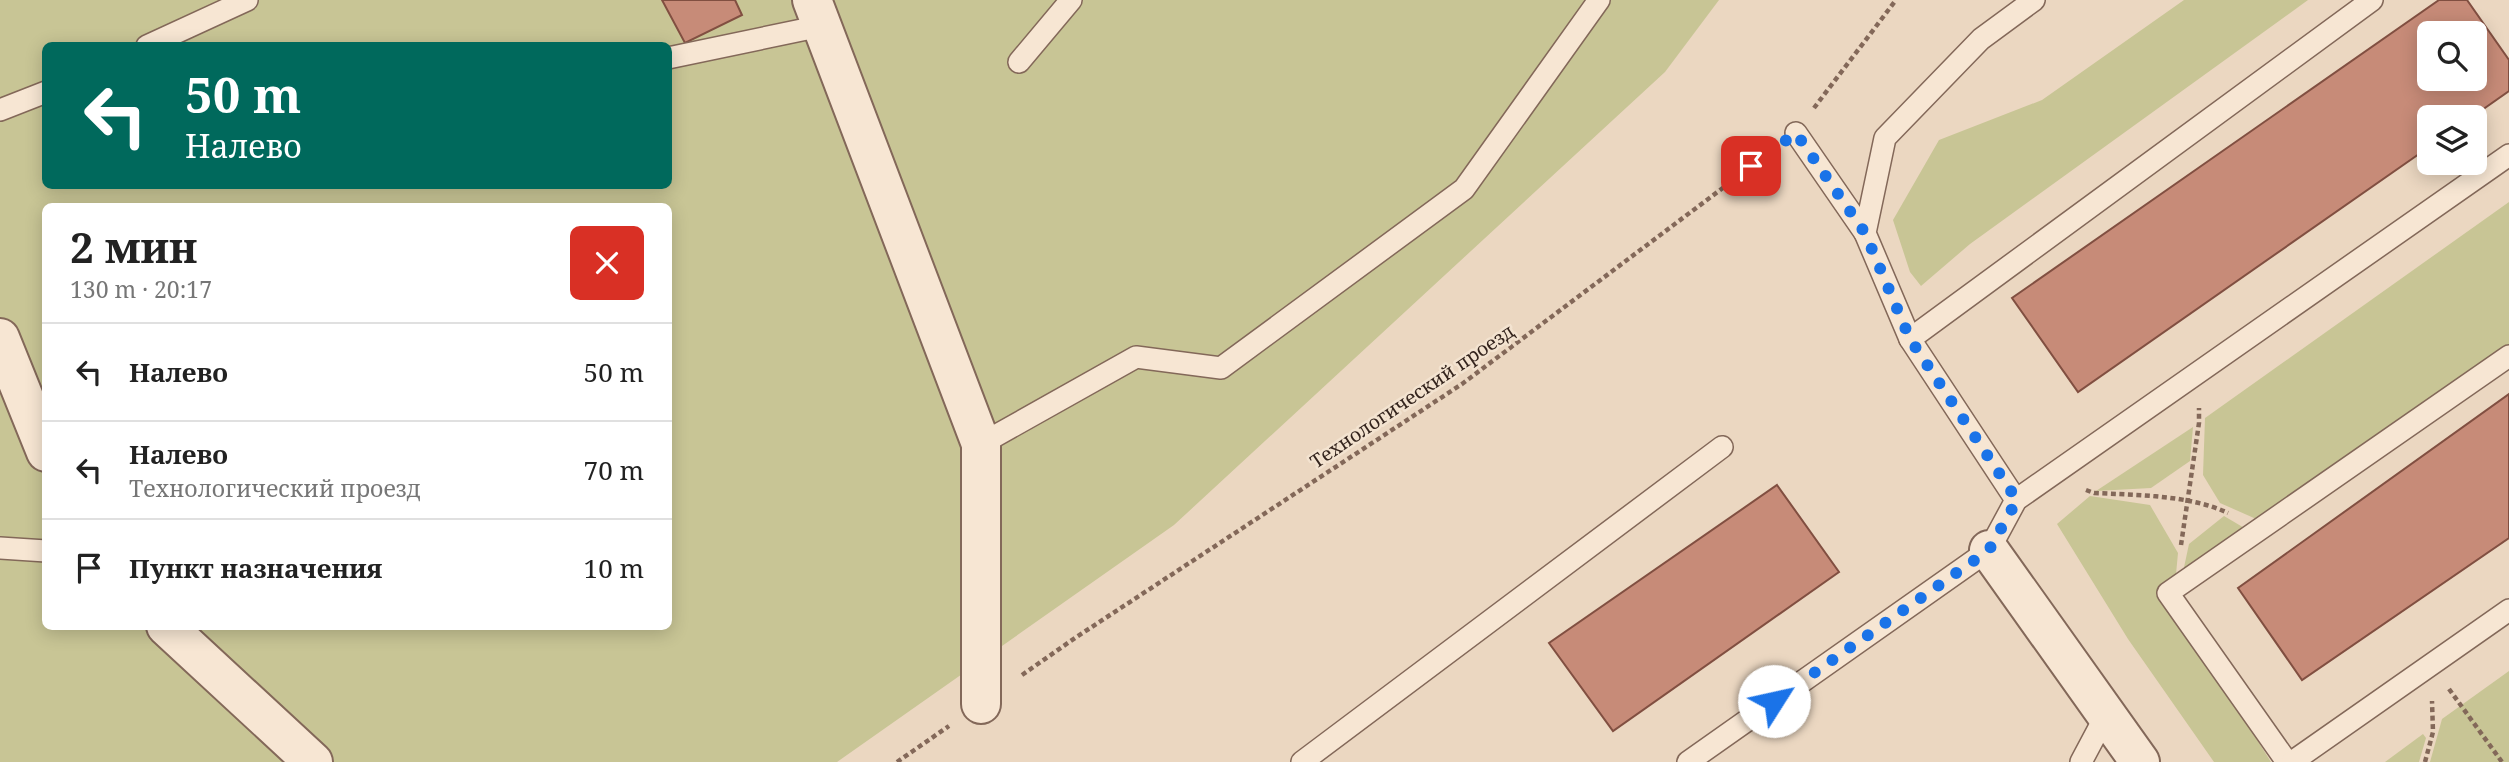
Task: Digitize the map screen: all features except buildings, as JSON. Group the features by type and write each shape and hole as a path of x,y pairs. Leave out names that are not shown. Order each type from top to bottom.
{"street":[{"path":"816,13 981,444 981,704"},
{"path":"0,338 42,442"},
{"path":"1989,550 2140,762"},
{"path":"170,630 313,762"}],"lane":[{"path":"156,42 247,0"},
{"path":"1019,62 1071,0"},
{"path":"981,444 1136,357 1222,368 1464,190 1599,0"},
{"path":"1865,233 1885,138 1981,39 2034,0"},
{"path":"1910,339 2372,0"},
{"path":"672,57 816,13"},
{"path":"0,110 42,94"},
{"path":"1796,133 1865,233 1910,339 2017,500"},
{"path":"1688,762 1989,550 2017,500 2509,155"},
{"path":"2509,356 2168,593 2290,762 2509,610"},
{"path":"1302,762 1722,447"},
{"path":"0,548 42,551"},
{"path":"2081,762 2106,715"}],"path":[{"name":"Технологический проезд","path":"897,762 1075,638 1462,384 1796,133 1896,0"},
{"path":"2175,589 2199,423 2198,373"},
{"path":"2051,475 2094,493 2145,495 2212,506 2259,528"},
{"path":"2425,762 2433,732 2431,665"},
{"path":"2431,665 2502,762"}],"shaded area":[{"path":"0,0 1719,0 1665,72 1174,525 837,762 0,762"},
{"path":"2184,0 2308,0 1970,244 1921,286 1910,272 1893,220 1939,140 2042,100"},
{"path":"2509,202 2509,350 2263,522 2220,503 2203,475 2205,418"},
{"path":"2193,427 2190,461 2151,488 2096,491"},
{"path":"2090,496 2150,505 2178,553 2173,606 2271,762 2214,762 2128,639 2057,524"},
{"path":"2224,516 2263,539 2177,600 2189,544"},
{"path":"2509,671 2509,762 2430,762 2442,719"},
{"path":"2423,734 2426,738 2419,762 2385,762"}],"route":[{"path":"1751,166 1796,133 1865,233 1910,339 2017,500 1989,550 1774,701"}]}
